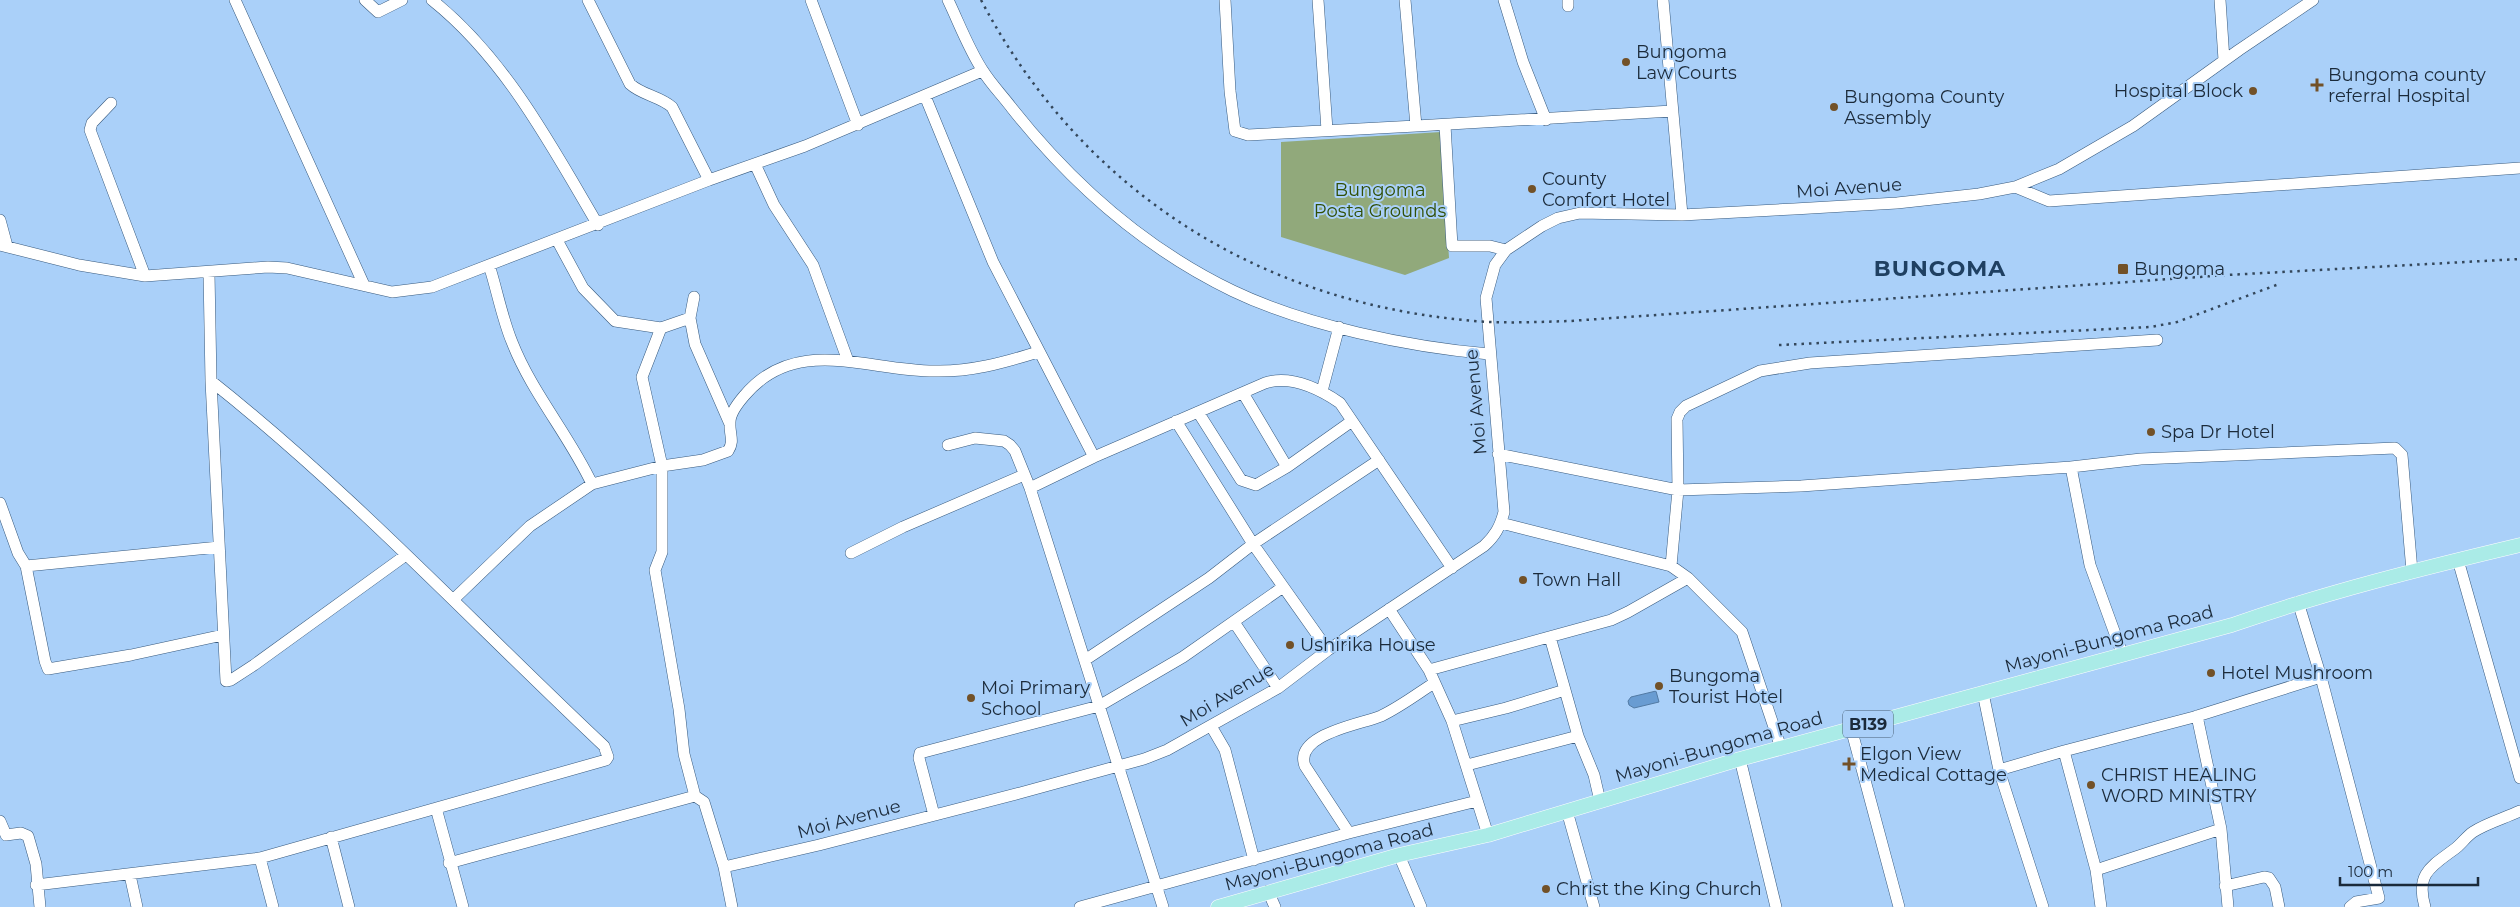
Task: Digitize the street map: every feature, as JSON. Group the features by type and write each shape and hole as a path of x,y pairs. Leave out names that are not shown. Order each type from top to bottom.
{"main road":[{"name":"Mayoni-Bungoma Road","path":"1218,907 1399,856 1488,835 1740,759 2232,625 2298,602 2412,570 2520,545"}],"street":[{"path":"235,0 364,285"},
{"path":"365,0 378,12 402,0"},
{"path":"432,0 492,59 533,117 598,225"},
{"path":"588,0 630,84 635,89 666,101 672,107 709,180"},
{"path":"811,0 858,125"},
{"path":"948,0 982,71 1058,163 1092,195 1143,236 1190,267 1234,291 1271,306 1340,327 1440,350 1489,354"},
{"path":"1225,0 1230,91 1235,131 1248,135 1546,120 1672,111"},
{"path":"1318,0 1327,130"},
{"path":"1405,0 1416,126"},
{"path":"1504,0 1523,62 1546,120"},
{"path":"1663,0 1682,215"},
{"path":"2220,0 2224,60"},
{"name":"Moi Avenue","path":"724,867 810,848 1118,766 1167,750 1278,688 1328,650 1484,546 1494,537 1501,524 1504,512 1489,354 1486,298 1495,265 1506,250 1550,222 1580,214 1682,215 1897,203 2015,188 2059,169 2133,126 2224,60 2313,0"},
{"path":"0,220 3,246 80,265 145,276 277,267 392,292 432,287 598,225 709,180 858,125 982,71"},
{"path":"925,96 993,262 1094,457"},
{"path":"111,103 92,123 90,130 145,276"},
{"path":"1445,125 1452,246 1490,246 1506,250"},
{"path":"755,164 774,206 814,265 848,361"},
{"path":"2015,188 2049,201 2520,168"},
{"path":"557,240 583,288 615,321 661,328 690,318"},
{"path":"489,265 512,342 529,377 579,455 592,484"},
{"path":"209,273 211,381 220,546 224,672 227,681 254,665 406,555"},
{"path":"694,297 690,318 695,344 730,424"},
{"path":"1322,390 1340,327"},
{"path":"661,328 642,377 662,466 662,552 655,570 678,701 684,754 694,796 704,802 724,867 732,907"},
{"path":"1671,566 1678,490 1677,428 1680,412 1686,406 1760,371 1810,363 2157,340"},
{"path":"454,600 530,526 592,484 662,466 703,460 728,451 732,445 731,415 745,395 783,366 800,361 848,361 933,372 996,365 1038,352"},
{"path":"1030,488 1094,457 1265,383 1285,380 1322,390 1340,403 1452,568"},
{"path":"36,885 260,858 288,851 331,836 606,760 608,755 604,746 454,600 258,419 211,381"},
{"path":"1243,393 1287,467"},
{"path":"1198,412 1241,480 1256,485 1287,467 1352,421"},
{"path":"1176,421 1253,544 1328,650"},
{"path":"948,445 975,438 1004,441 1015,451 1030,488 1155,887 1163,907"},
{"path":"1498,454 1678,490 1801,486 2141,459 2395,448 2402,455 2412,570"},
{"path":"1085,660 1209,578 1253,544 1379,460"},
{"path":"2071,466 2090,565 2122,654"},
{"path":"851,553 903,526 1024,475"},
{"path":"0,503 18,553 26,566 48,669 131,655 223,635"},
{"path":"1501,524 1671,566 1688,578 1742,632 1751,654 1781,748"},
{"path":"26,566 220,546"},
{"path":"2458,560 2520,778"},
{"path":"1429,670 1611,620 1688,578"},
{"path":"934,815 918,758 920,753 1099,706 1167,668 1283,587"},
{"path":"2298,602 2321,677 2380,902 2356,902 2350,907"},
{"path":"1389,609 1429,670 1452,722 1488,835"},
{"path":"1234,622 1278,688"},
{"path":"1550,637 1578,736 1594,775 1600,800"},
{"path":"1999,770 2197,716 2321,677"},
{"path":"1349,833 1305,766 1303,754 1306,749 1327,734 1346,725 1382,715 1434,683"},
{"path":"1452,722 1565,690"},
{"path":"1983,693 1999,770 2043,907"},
{"path":"2197,716 2221,829 2228,907"},
{"path":"1211,726 1225,750 1254,860"},
{"path":"1851,728 1899,907"},
{"path":"1467,765 1578,736"},
{"path":"2064,751 2096,870 2101,907"},
{"path":"1740,759 1776,907"},
{"path":"449,863 694,796"},
{"path":"1080,907 1349,833 1477,801"},
{"path":"436,808 449,863 463,907"},
{"path":"2425,907 2422,888 2424,876 2435,861 2459,846 2475,830 2520,811"},
{"path":"1567,812 1594,907"},
{"path":"0,821 6,835 22,833 28,836 36,864 36,885 40,907"},
{"path":"2096,870 2221,829"},
{"path":"331,836 349,907"},
{"path":"1399,856 1422,907"},
{"path":"260,858 272,907"},
{"path":"130,875 137,907"},
{"path":"2225,886 2264,877 2270,878 2275,887 2279,907"},
{"path":"1268,892 1275,907"}],"green space":[{"name":"Bungoma Posta Grounds","path":"1441,132 1449,258 1405,275 1281,237 1281,142"}],"water":[{"path":"1656,691 1659,702 1634,708 1629,705 1628,701 1631,697"}],"railway":[{"path":"981,0 1022,67 1069,126 1122,179 1181,223 1245,260 1314,288 1387,308 1477,321 1570,321 2227,275 2520,259"},
{"path":"1779,345 2151,327 2177,322 2279,284"}],"place":[{"name":"Bungoma Law Courts","path":"1626,62"},
{"name":"Bungoma county referral Hospital","path":"2317,85"},
{"name":"Hospital Block","path":"2253,91"},
{"name":"Bungoma County Assembly","path":"1834,107"},
{"name":"County Comfort Hotel","path":"1532,189"},
{"name":"Bungoma","path":"2123,269"},
{"name":"Spa Dr Hotel","path":"2151,432"},
{"name":"Town Hall","path":"1523,580"},
{"name":"Ushirika House","path":"1290,645"},
{"name":"Hotel Mushroom","path":"2211,673"},
{"name":"Bungoma Tourist Hotel","path":"1659,686"},
{"name":"Moi Primary School","path":"971,698"},
{"name":"Elgon View Medical Cottage","path":"1849,764"},
{"name":"CHRIST HEALING WORD MINISTRY","path":"2091,785"},
{"name":"Christ the King Church","path":"1546,889"}],"district":[{"name":"BUNGOMA","path":"1940,268"}]}
